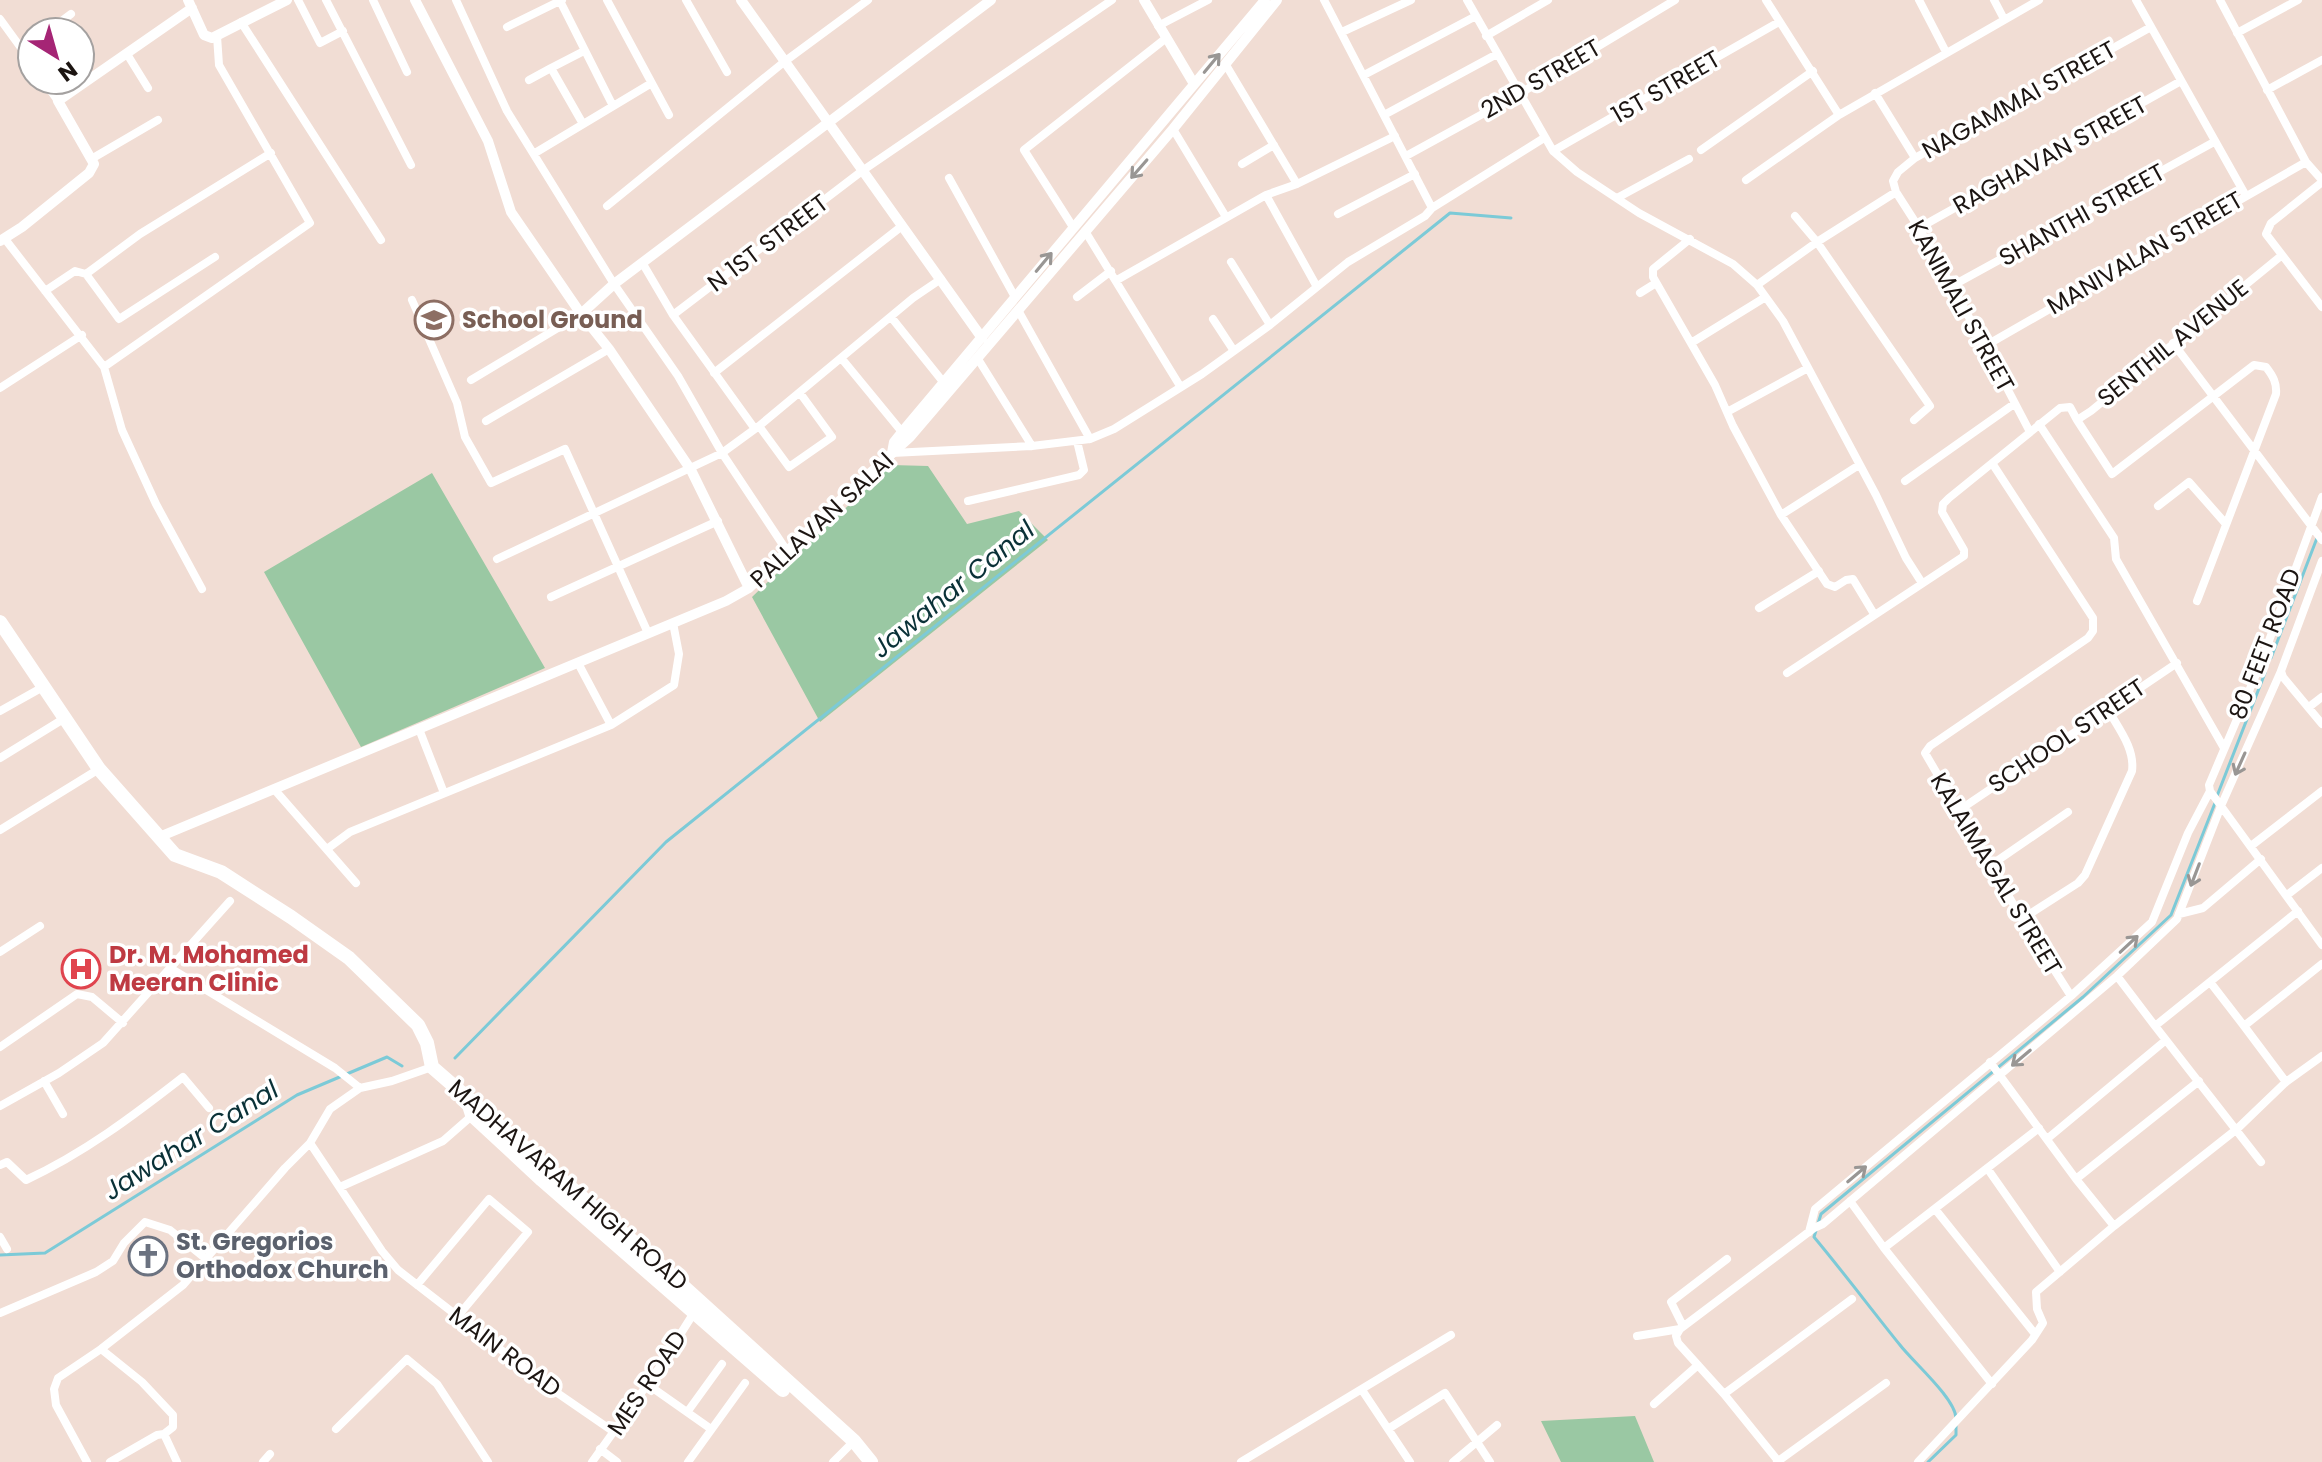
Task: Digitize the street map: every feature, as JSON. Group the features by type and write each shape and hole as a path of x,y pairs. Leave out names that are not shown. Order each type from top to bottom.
{"main road":[{"name":"MADHAVARAM HIGH ROAD","path":"0,622 99,769 175,855 221,872 349,958 418,1025 427,1043 432,1067 465,1095 476,1112 851,1444"},
{"path":"851,1444 860,1462"},
{"path":"851,1444 871,1462"}],"street":[{"path":"58,101 127,54 190,4 204,35 212,38 287,0"},
{"path":"298,0 320,43 343,31"},
{"path":"326,0 411,165"},
{"path":"373,0 407,72"},
{"path":"415,0 488,141 511,212 691,470 749,588"},
{"path":"456,0 507,111 614,284 678,376 722,453 787,551"},
{"path":"607,0 669,115"},
{"path":"686,0 727,72"},
{"path":"741,0 982,338"},
{"path":"607,206 784,62 868,0"},
{"path":"471,380 581,314 614,284 991,0"},
{"name":"N 1ST STREET","path":"673,315 862,171 1112,0"},
{"path":"1144,0 1194,84"},
{"path":"1158,26 1208,0"},
{"name":"PALLAVAN SALAI","path":"159,837 673,623 749,588 901,447 1173,129 1277,0"},
{"path":"1324,0 1432,208"},
{"path":"1342,32 1411,0"},
{"path":"1467,0 1553,151 1577,172 1733,264 1757,285 1783,321 1906,558 1922,583"},
{"path":"1486,36 1548,0"},
{"name":"2ND STREET","path":"1406,156 1519,94 1675,0"},
{"path":"1766,0 1839,115"},
{"path":"1919,0 1946,52"},
{"path":"1994,0 2004,19"},
{"path":"1746,180 1839,115 2039,0"},
{"path":"2136,0 2246,196"},
{"path":"2220,0 2306,162 2322,181 2268,228 2266,234 2322,307"},
{"path":"2237,33 2298,0"},
{"path":"507,27 561,1 613,106"},
{"path":"1259,3 902,432 894,442 892,453 1077,441 1090,439 1126,423 1270,325 1348,262 1544,138"},
{"path":"1364,75 1476,16"},
{"path":"0,19 16,41"},
{"path":"241,22 381,240"},
{"name":"1ST STREET","path":"1553,151 1779,22"},
{"name":"NAGAMMAI STREET","path":"1893,181 1898,172 1915,158 2151,27"},
{"path":"104,367 310,223 219,65 217,36"},
{"path":"1073,227 1024,150 1165,39"},
{"path":"529,80 584,51"},
{"path":"127,54 148,88"},
{"path":"1384,115 1497,54"},
{"path":"2267,90 2322,60"},
{"path":"1226,65 1297,184"},
{"path":"551,68 583,124"},
{"path":"1701,150 1813,71"},
{"name":"RAGHAVAN STREET","path":"1919,228 2181,81"},
{"path":"535,153 650,84"},
{"path":"1875,93 1915,158"},
{"path":"54,96 94,164 89,173 2,240 82,335 104,367 122,430 156,504 202,589"},
{"path":"93,158 158,120"},
{"path":"1173,129 1226,217"},
{"path":"1117,280 1266,195 1297,184 1395,136"},
{"name":"SHANTHI STREET","path":"1950,287 2214,142"},
{"path":"1242,164 1274,145"},
{"path":"86,274 140,234 271,153"},
{"path":"1617,198 1689,159"},
{"name":"MANIVALAN STREET","path":"1985,346 2306,162"},
{"path":"1338,214 1415,174"},
{"path":"949,178 1015,297"},
{"name":"KANIMALI STREET","path":"1893,181 1896,192 1985,346 2030,432"},
{"path":"1757,285 1896,192"},
{"path":"1266,195 1317,287"},
{"path":"1795,216 1817,242 1930,406 1914,420"},
{"path":"714,373 902,226"},
{"path":"1085,231 1180,386"},
{"path":"1690,239 1653,269 1656,283 1715,385 1781,515 1830,587 1853,579 1874,614"},
{"name":"SENTHIL AVENUE","path":"1787,673 1964,556 1964,550 1942,508 1949,498 2060,408 2066,406 2077,420 2281,256"},
{"path":"45,291 75,271 86,274 119,319 215,257"},
{"path":"1231,262 1270,325"},
{"path":"643,264 673,315 714,373 789,467 832,437 800,393"},
{"path":"1077,297 1111,271"},
{"path":"497,559 722,453 941,279"},
{"path":"1640,293 1656,283"},
{"path":"1691,343 1764,298"},
{"path":"412,300 457,403 465,437 491,483 565,449 648,633"},
{"path":"1019,312 1090,439"},
{"path":"891,317 944,383"},
{"path":"1213,319 1234,351"},
{"path":"0,388 82,335"},
{"path":"2173,343 2322,540"},
{"path":"486,421 609,349"},
{"path":"842,359 902,432"},
{"path":"978,359 1032,446"},
{"path":"2077,420 2112,474 2254,365 2266,367 2273,375 2276,394 2197,601"},
{"path":"1727,412 1808,368"},
{"path":"1905,481 2014,404"},
{"path":"2039,424 2114,538 2116,559 2224,748"},
{"path":"968,501 1079,475 1084,470 1084,463 1077,441"},
{"name":"KALAIMAGAL STREET","path":"1815,1228 1815,1209 2071,996 1925,753 1930,746 2088,638 2095,625 1992,463"},
{"path":"1781,515 1859,465"},
{"path":"2158,506 2189,482 2226,524"},
{"name":"80 FEET ROAD","path":"2071,996 2152,922 2188,833 2210,791 2209,785 2224,748 2264,665 2322,497"},
{"path":"551,597 718,521"},
{"name":"80 FEET ROAD","path":"2081,1007 2177,919 2220,804 2280,668 2322,561"},
{"path":"1759,608 1819,571"},
{"path":"327,849 350,832 611,725 674,685 679,654 673,623"},
{"path":"578,663 611,725"},
{"name":"SCHOOL STREET","path":"1958,811 2177,663"},
{"path":"2264,665 2280,668"},
{"name":"80 FEET ROAD","path":"2280,668 2283,677 2322,724"},
{"path":"0,711 43,687"},
{"path":"2309,707 2322,697"},
{"path":"2022,919 2078,883 2085,875 2132,771 2130,748 2107,708"},
{"path":"0,758 65,718"},
{"path":"419,729 444,793"},
{"path":"0,830 99,769"},
{"path":"274,789 356,883"},
{"path":"2210,791 2322,945"},
{"path":"2251,846 2322,791"},
{"path":"1991,865 2068,812"},
{"path":"2179,914 2203,908 2261,859"},
{"path":"2287,895 2322,868"},
{"path":"0,1106 103,1043 230,901"},
{"path":"2155,1026 2298,911"},
{"path":"0,952 40,926"},
{"path":"2244,1026 2322,964"},
{"path":"170,968 360,1088"},
{"path":"2117,976 2261,1162"},
{"path":"2210,982 2286,1082"},
{"path":"0,1047 77,994 92,997 123,1023"},
{"name":"KALAIMAGAL STREET","path":"1682,1328 1850,1201 2081,1007"},
{"path":"2047,1139 2166,1040"},
{"path":"1918,1462 1992,1384 2043,1323 2037,1309 2036,1292 2237,1129 2286,1082 2322,1056"},
{"path":"1991,1064 2114,1226"},
{"path":"87,1462 56,1405 54,1389 58,1378 101,1349 183,1285 310,1143 330,1109 360,1088 432,1067"},
{"path":"0,1165 7,1162 26,1180 63,1163 128,1120 183,1077 209,1108"},
{"path":"44,1081 63,1114"},
{"path":"2076,1179 2199,1081"},
{"path":"340,1187 443,1141 476,1112"},
{"path":"1884,1248 2039,1128"},
{"name":"MAIN ROAD","path":"310,1143 398,1270 553,1390 614,1432"},
{"path":"1987,1168 2060,1272"},
{"path":"417,1285 489,1199 528,1232 458,1316"},
{"path":"1850,1201 1992,1384"},
{"path":"1935,1209 2035,1334"},
{"path":"0,1313 96,1272 113,1261 124,1243 145,1222 170,1230 206,1259"},
{"path":"0,1237 7,1249"},
{"path":"1682,1328 1670,1304 1672,1299 1727,1259"},
{"path":"1724,1394 1852,1299"},
{"name":"MES ROAD","path":"592,1462 698,1308"},
{"path":"1637,1336 1682,1328"},
{"path":"1682,1328 1676,1336 1678,1343 1724,1394 1778,1462 1886,1383"},
{"path":"1241,1462 1451,1335"},
{"path":"101,1349 142,1382 173,1415 173,1427 164,1434 110,1462"},
{"path":"336,1429 407,1359 437,1384 488,1462"},
{"path":"688,1411 722,1364"},
{"path":"1654,1404 1698,1365"},
{"path":"688,1462 745,1383"},
{"path":"647,1384 711,1429"},
{"path":"1362,1390 1410,1462"},
{"path":"1388,1429 1445,1393 1490,1462"},
{"path":"1453,1462 1497,1425"},
{"path":"164,1434 177,1462"},
{"path":"833,1462 851,1444"},
{"path":"600,1449 617,1462"},
{"path":"263,1462 270,1454"}],"green space":[{"path":"891,465 928,466 967,524 1019,511 1048,540 820,722 752,597"},
{"path":"432,473 545,668 361,747 264,572"},
{"path":"1635,1416 1654,1462 1561,1462 1541,1421"}],"waterway":[{"name":"Jawahar Canal","path":"455,1058 666,842 1450,213 1511,218"},
{"path":"2271,658 2317,538"},
{"path":"2217,796 2265,673"},
{"path":"1956,1418 1949,1401 1814,1237 1821,1214 2083,997 2171,915 2215,803"},
{"name":"Jawahar Canal","path":"0,1255 45,1253 297,1095 387,1057 402,1066"},
{"path":"1928,1462 1956,1435 1956,1426"}],"place":[{"name":"School Ground","path":"434,320"},
{"name":"Dr. M. Mohamed Meeran Clinic","path":"81,969"},
{"name":"St. Gregorios Orthodox Church","path":"148,1256"}]}
